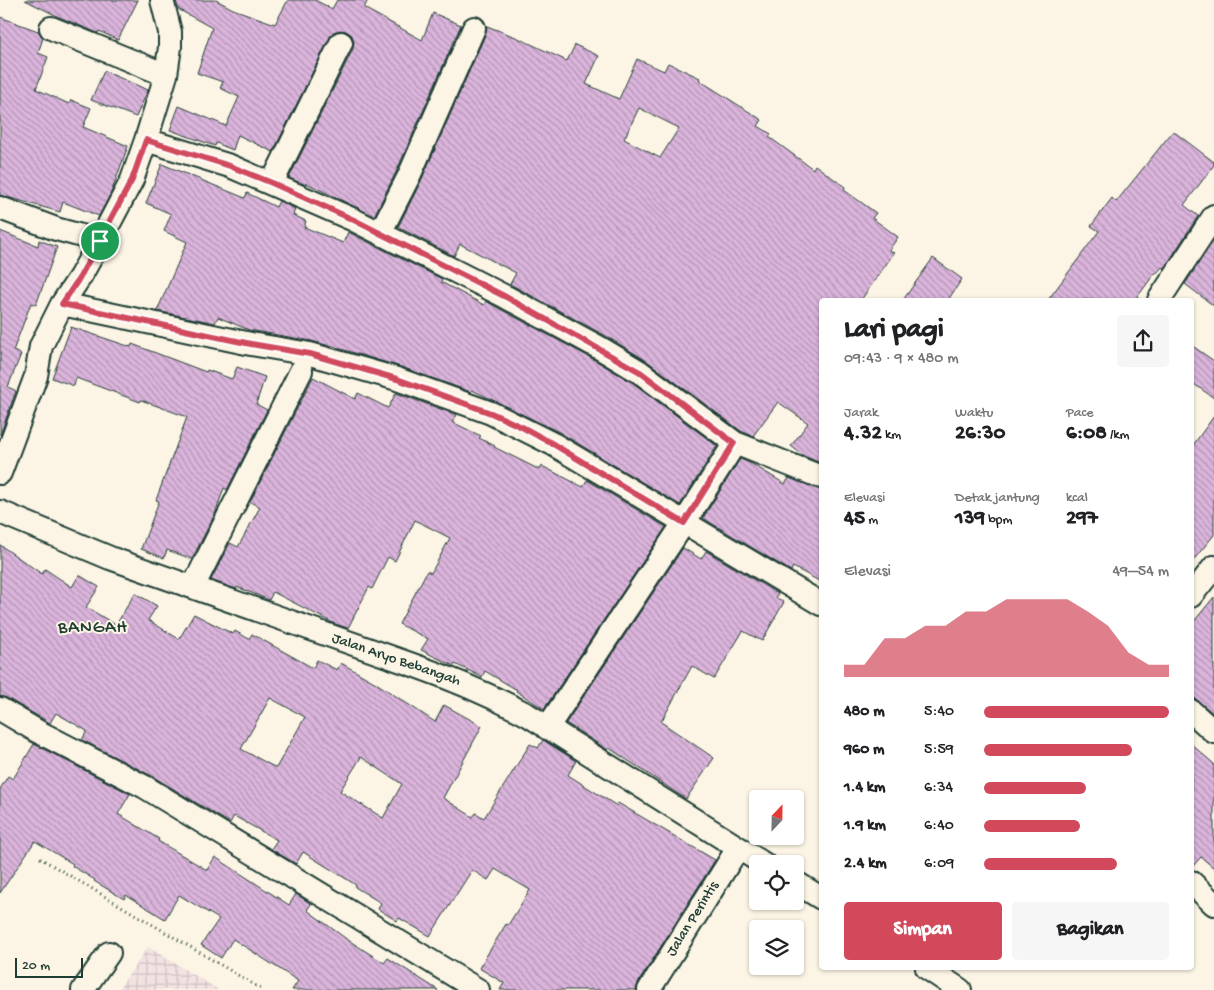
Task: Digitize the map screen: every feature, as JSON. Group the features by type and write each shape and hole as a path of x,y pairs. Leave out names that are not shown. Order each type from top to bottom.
{"street":[{"path":"0,473 36,376 41,346 62,304 80,277 132,180 146,140 166,75 170,47 170,32 162,0"},
{"path":"51,28 166,75"},
{"path":"380,233 409,176 474,28"},
{"path":"272,183 341,43"},
{"path":"146,140 230,166 272,183 380,233 506,297 640,372 734,443 819,477"},
{"path":"0,208 56,229 100,241"},
{"path":"1160,298 1214,216"},
{"path":"62,304 251,344 310,354 397,379 491,413 553,444 819,603"},
{"path":"193,588 301,371"},
{"path":"547,728 684,523 734,443"},
{"name":"Jalan Aryo Bebangah","path":"0,512 110,558 461,682 494,697 547,728 749,855"},
{"path":"1194,592 1214,566"},
{"path":"0,709 145,787 478,990"},
{"path":"1194,714 1214,732"},
{"name":"Jalan Perintis","path":"649,990 738,848"},
{"path":"1194,885 1214,904"},
{"path":"804,888 819,897"},
{"path":"83,990 108,953"},
{"path":"930,970 960,990"}],"path":[{"path":"40,858 263,990"}],"shaded area":[{"path":"148,947 219,990 118,990"}],"building":[{"path":"25,0 138,0 118,40 59,17"},
{"path":"176,0 216,0 233,9 275,24 288,0 315,0 332,9 337,0 368,0 364,8 422,40 433,13 461,25 397,170 374,216 306,183 306,185 289,178 353,49 352,35 340,30 333,32 273,152 238,135 233,150 216,143 215,146 170,130 179,106 226,126 239,97 220,88 223,82 197,73 212,28 178,9"},
{"path":"0,17 38,31 43,38 38,53 48,57 36,89 69,104 71,100 91,108 83,127 128,146 111,193 99,216 63,202 60,212 0,195"},
{"path":"487,26 567,61 575,45 599,56 586,84 619,99 637,59 664,71 668,63 700,78 699,80 762,120 758,126 771,134 769,137 813,169 815,165 845,187 844,190 876,213 872,218 898,237 889,250 894,253 862,298 819,298 819,462 804,456 791,446 808,423 778,402 753,436 741,431 647,361 606,336 510,284 516,273 460,244 454,256 398,227 421,181 486,33","holes":["639,108 679,128 660,158 624,139"]},
{"path":"104,71 148,90 136,117 91,100"},
{"path":"1173,131 1214,162 1214,165 1184,205 1198,216 1164,269 1162,267 1155,273 1136,298 1049,298 1099,231 1091,226 1112,198 1116,202"},
{"path":"162,164 245,198 247,193 276,207 279,201 295,209 293,215 306,221 304,227 343,243 348,232 442,279 441,282 484,305 486,301 633,383 717,446 680,505 559,432 472,390 471,392 331,345 249,330 218,317 215,323 157,311 187,242 164,231 171,214 146,203"},
{"path":"0,231 38,246 39,240 57,247 36,305 31,303 13,351 21,354 8,387 16,391 0,435"},
{"path":"1214,240 1214,306 1185,284"},
{"path":"933,258 962,279 949,298 904,298"},
{"path":"71,327 131,347 132,344 206,372 207,370 232,379 237,367 265,377 256,404 267,410 227,490 224,488 215,514 192,559 167,550 164,558 141,549 159,501 156,500 187,417 76,378 74,386 52,378"},
{"path":"1194,347 1214,361 1214,398 1194,384"},
{"path":"313,377 355,399 358,393 388,408 396,393 457,415 452,422 481,436 479,438 494,447 540,470 542,466 583,487 587,480 666,527 544,709 485,671 482,677 421,650 428,639 399,624 427,571 431,573 450,538 415,520 395,561 388,557 372,589 369,587 348,628 335,624 273,592 269,600 237,587 236,589 211,580 230,543 238,547 260,507 250,502"},
{"path":"1214,416 1214,535 1194,559 1194,444"},
{"path":"740,459 785,484 789,478 819,489 819,581 793,567 791,571 703,518"},
{"path":"0,545 42,574 45,569 72,587 79,575 99,587 86,607 116,625 135,593 157,606 148,620 179,639 194,614 233,634 235,631 249,639 252,634 313,668 317,660 337,670 341,663 376,683 435,722 444,705 482,726 443,798 473,817 476,813 484,818 530,744 538,748 543,740 576,761 568,775 617,806 618,803 715,860 638,983 636,990 500,990 504,983 479,968 530,890 495,869 488,880 472,870 430,936 399,918 397,921 378,909 381,903 303,852 296,864 271,849 277,840 234,816 230,823 152,776 82,740 87,731 56,713 50,723 7,698 0,696","holes":["270,698 305,717 276,768 241,749","361,757 402,784 383,818 340,791"]},
{"path":"683,548 701,559 706,551 778,594 776,598 784,602 762,641 743,631 714,679 692,666 661,722 714,758 686,799 609,748 608,750 566,723"},
{"path":"1214,597 1214,714 1194,697 1194,621"},
{"path":"34,744 130,794 118,814 159,839 158,841 207,870 215,857 289,905 296,894 311,904 307,910 345,938 384,963 388,958 438,990 292,990 298,981 233,939 221,958 201,945 219,919 179,895 165,919 126,895 124,899 94,881 72,866 73,864 35,841 0,893 0,789 8,776 13,779"},
{"path":"1194,747 1214,764 1214,868 1201,857 1194,865"}],"district":[{"name":"BANGAH","path":"93,628"}],"route":[{"path":"146,140 230,166 354,220 506,297 600,348 640,372 734,443 684,523 522,427 491,413 397,379 310,354 251,344 62,304 100,241 132,180 146,140"}]}
